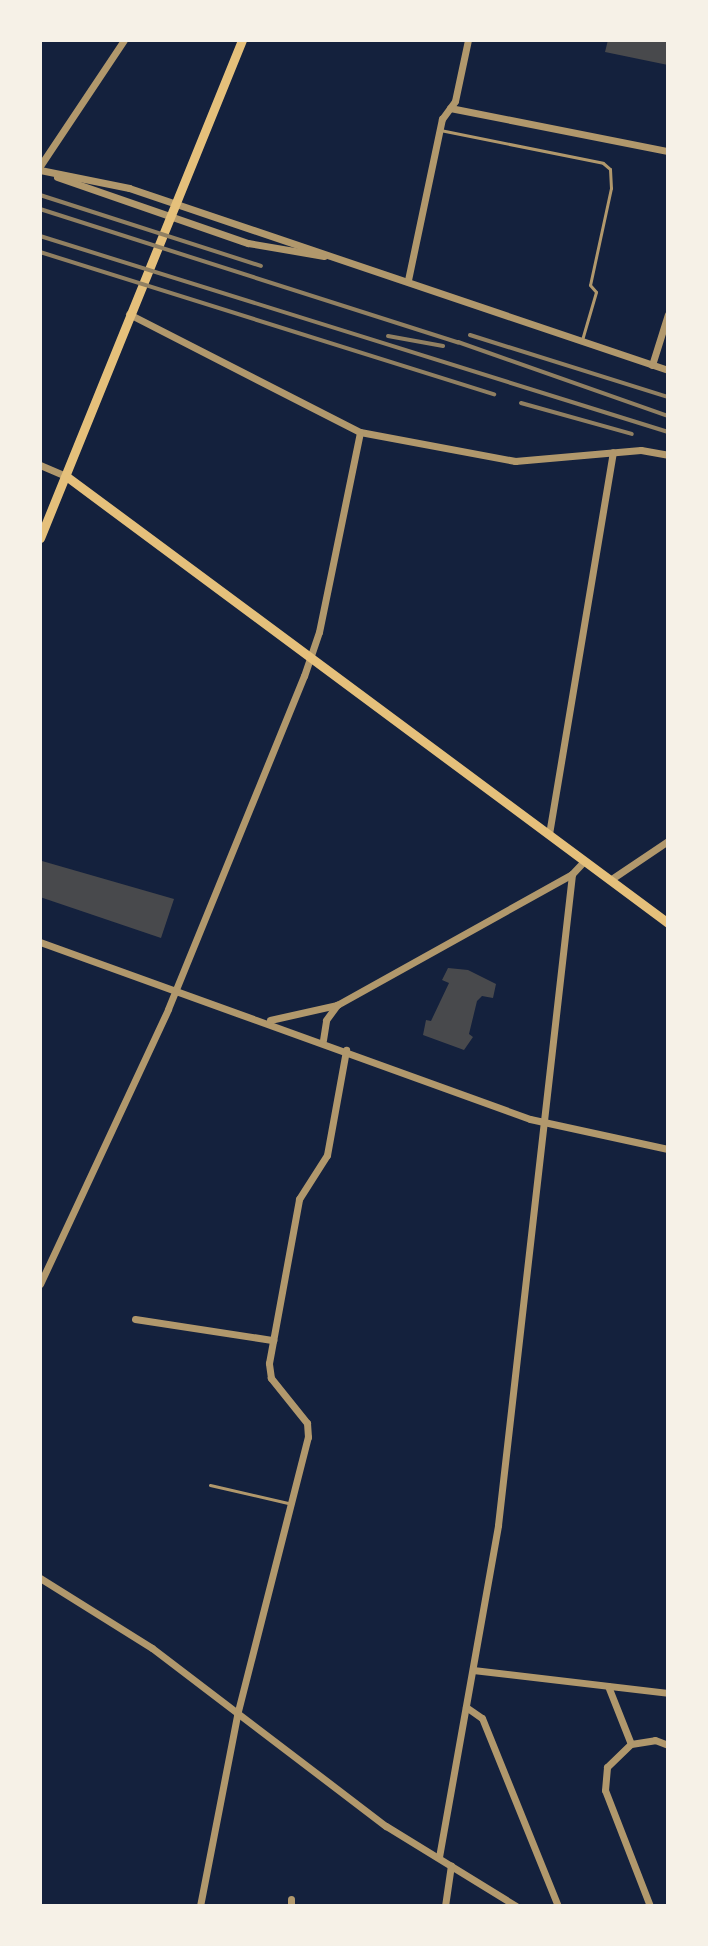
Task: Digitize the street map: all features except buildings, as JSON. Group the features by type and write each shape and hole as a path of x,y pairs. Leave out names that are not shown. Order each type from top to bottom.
{"main road":[{"path":"40,538 242,40"},
{"path":"66,476 668,923"}],"street":[{"path":"40,169 124,40"},
{"path":"408,280 440,130 450,108 468,40"},
{"path":"450,108 668,151"},
{"path":"40,169 175,203 668,370"},
{"path":"40,169 169,217 271,249 342,258"},
{"path":"129,314 360,432 515,461 613,452 668,455"},
{"path":"652,365 668,314"},
{"path":"40,1284 177,988 311,657 360,432"},
{"path":"549,834 613,452"},
{"path":"40,465 66,476"},
{"path":"610,880 668,841"},
{"path":"268,1020 337,1005 572,874 584,861"},
{"path":"439,1857 498,1525 572,874"},
{"path":"40,942 268,1020 545,1123 668,1149"},
{"path":"323,1040 326,1020 337,1005"},
{"path":"200,1906 237,1715 291,1503 307,1423 271,1378 273,1340 299,1199 327,1155 346,1050"},
{"path":"135,1319 273,1340"},
{"path":"40,1578 116,1622 318,1778 516,1906"},
{"path":"473,1670 668,1693"},
{"path":"608,1686 631,1744"},
{"path":"466,1707 482,1718 558,1906"},
{"path":"650,1906 605,1790 607,1767 631,1744 655,1740 668,1745"},
{"path":"445,1906 451,1865"}],"lane":[{"path":"440,130 603,163 610,169 611,188 590,285 596,292 582,340"},
{"path":"210,1485 291,1503"}],"railway":[{"path":"40,195 261,266"},
{"path":"40,209 458,342 668,416"},
{"path":"40,236 668,432"},
{"path":"40,252 494,394"},
{"path":"470,335 668,397"},
{"path":"388,336 443,346"},
{"path":"521,403 632,434"}]}
